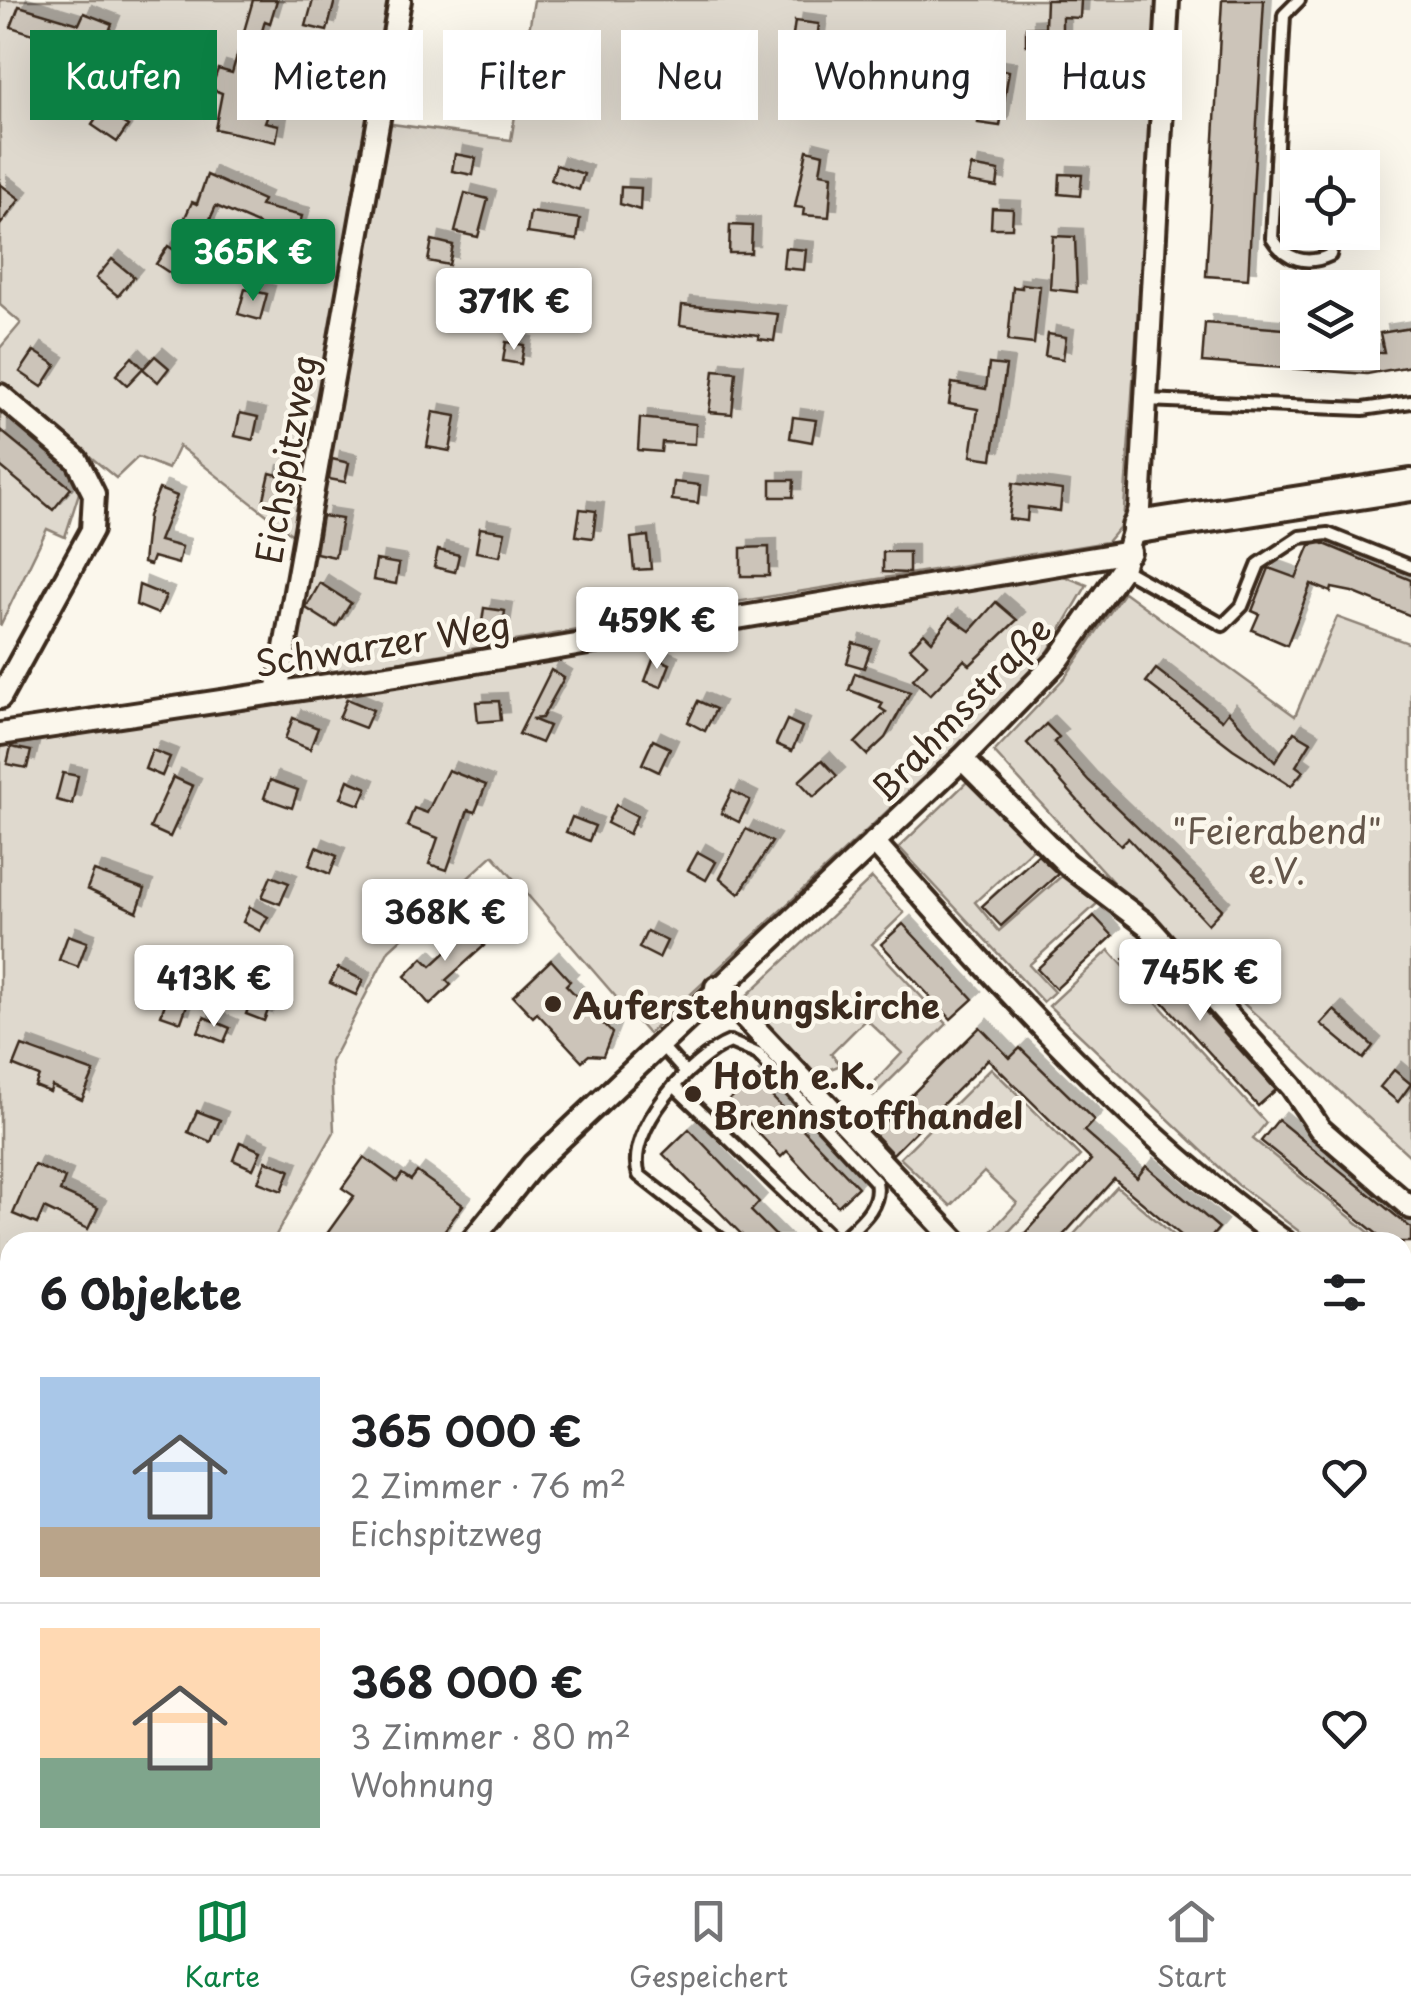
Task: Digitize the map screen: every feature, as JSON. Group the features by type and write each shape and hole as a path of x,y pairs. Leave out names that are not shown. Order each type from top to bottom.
{"street":[{"name":"Eichspitzweg","path":"277,693 400,0"},
{"path":"1168,0 1145,400 1130,549 1411,485"},
{"path":"0,395 78,460 94,494 92,530 0,698"},
{"name":"Schwarzer Weg","path":"0,734 277,693 1130,549"},
{"name":"Brahmsstraße","path":"479,1232 532,1165 716,986 962,759 1060,659 1130,549"},
{"path":"962,759 1043,843 1147,925 1292,1088 1320,1129 1411,1208"},
{"path":"874,842 1058,1042 1193,1170 1273,1232"},
{"path":"716,986 948,1232"}],"lane":[{"path":"1299,0 1284,16 1272,238 1280,250 1296,260 1315,262 1330,255 1331,250"},
{"path":"1275,162 1280,168"},
{"path":"1145,400 1363,409 1411,402"},
{"path":"1130,549 1223,625 1242,606 1259,564 1300,536 1328,534 1411,567"},
{"path":"712,1232 639,1174 636,1164 642,1137 684,1070 730,1042 749,1047 871,1174 878,1191 874,1204 847,1232"},
{"path":"659,1043 684,1070"},
{"path":"674,1086 827,1232"}],"green space":[{"path":"0,0 392,0 387,30 237,30 237,120 370,120 295,537 179,446 168,469 138,457 116,478 0,382 0,348 21,323 0,305"},
{"path":"534,0 1160,0 1158,30 1026,30 1026,120 1152,120 1123,523 1107,542 711,606 285,682 384,123 511,140 514,120 601,120 601,30 529,30"},
{"path":"0,406 76,468 79,493 65,537 47,529 0,626"},
{"path":"1061,575 1087,585 1045,657 1000,706 648,1034 493,855 389,950 331,1062 334,1132 278,1232 0,1232 0,747 531,661 1006,576"},
{"name":"\"Feierabend\" e.V.","path":"1124,592 1295,716 1337,617 1411,644 1411,1157 1122,892 994,752 1066,676"},
{"path":"970,779 1035,847 975,902 999,931 1065,873 1099,902 1029,965 1054,992 1043,1002 899,847"},
{"path":"872,878 904,913 872,944 947,1024 874,1096 867,1090 902,1053 866,1019 831,1054 841,1065 812,1076 741,1001"},
{"path":"1109,950 1266,1123 1253,1139 1369,1232 1300,1232 1237,1184 1049,1006"},
{"path":"991,1068 1080,1156 1008,1232 990,1232 1017,1203 984,1172 951,1206 900,1158"},
{"path":"1117,1187 1170,1232 1076,1232"}],"building":[{"path":"253,0 277,0 270,23 265,21 262,30 244,30"},
{"path":"313,0 335,0 327,30 306,26"},
{"path":"1046,0 1081,0 1080,18 1062,17 1062,30 1026,30 1045,27"},
{"path":"1222,0 1264,0 1248,279 1206,276"},
{"path":"19,6 79,24 84,13 112,24 110,30 30,30 30,33 11,27"},
{"path":"795,21 819,24 818,30 794,30"},
{"path":"237,56 237,120 266,120 279,125 276,142 215,129 222,93 217,91 217,72 232,73"},
{"path":"95,120 118,120 128,126 117,142 92,125"},
{"path":"979,120 1001,120 1000,126 978,123"},
{"path":"807,150 823,154 820,173 832,175 829,217 803,215 804,208 795,207"},
{"path":"455,154 476,158 473,175 452,171"},
{"path":"556,165 584,174 579,190 551,180"},
{"path":"971,166 999,171 997,187 968,182"},
{"path":"1060,174 1082,175 1080,196 1059,194"},
{"path":"207,175 263,200 260,206 302,216 293,251 275,246 278,233 216,206 204,232 183,222 192,202 197,204"},
{"path":"0,184 20,199 0,225"},
{"path":"621,187 641,188 640,210 620,204"},
{"path":"465,193 488,199 478,237 455,232"},
{"path":"992,208 1013,209 1012,228 991,228"},
{"path":"530,212 580,219 577,240 527,233"},
{"path":"730,225 752,226 751,253 729,253"},
{"path":"1053,236 1075,237 1077,292 1050,289"},
{"path":"432,240 453,245 449,265 428,261"},
{"path":"168,246 191,261 179,279 156,264"},
{"path":"785,248 806,250 804,270 783,268"},
{"path":"112,259 134,277 118,296 96,278"},
{"path":"1022,284 1040,286 1034,344 1008,341 1013,287 1022,288"},
{"path":"245,289 267,294 260,320 238,314"},
{"path":"682,305 778,314 774,341 759,339 759,335 680,325"},
{"path":"1205,323 1280,329 1280,368 1202,362"},
{"path":"1411,328 1411,366 1367,374 1312,370 1380,370 1380,352 1384,352 1380,333"},
{"path":"1048,334 1066,337 1063,359 1045,356"},
{"path":"506,342 524,345 521,364 503,361"},
{"path":"34,351 56,365 42,387 20,372"},
{"path":"155,356 169,368 158,382 143,369"},
{"path":"132,357 143,368 127,385 116,375"},
{"path":"989,364 1006,366 992,459 971,456 978,409 949,404 952,383 986,389"},
{"path":"714,370 736,372 732,414 709,412"},
{"path":"433,412 456,416 450,451 427,447"},
{"path":"240,413 258,417 253,440 235,436"},
{"path":"793,417 816,420 812,442 790,438"},
{"path":"640,418 696,424 695,444 662,442 661,452 638,450"},
{"path":"0,430 71,488 53,510 0,466"},
{"path":"332,459 349,463 345,482 329,479"},
{"path":"270,473 289,478 282,507 263,503"},
{"path":"771,480 794,480 793,497 771,497"},
{"path":"674,482 700,485 698,503 672,500"},
{"path":"1013,483 1062,490 1060,511 1028,507 1027,521 1009,519"},
{"path":"159,489 177,496 159,541 182,547 178,564 153,557 150,565 143,563 148,516"},
{"path":"580,509 596,511 593,538 576,536"},
{"path":"322,516 342,519 335,557 316,553"},
{"path":"480,528 505,532 500,556 476,552"},
{"path":"648,536 651,569 634,570 631,538"},
{"path":"1322,543 1411,580 1411,616 1352,592 1332,588 1331,592 1311,584 1287,645 1252,630 1259,614 1252,611 1269,568 1296,578 1310,545"},
{"path":"769,547 769,576 741,576 741,548"},
{"path":"438,550 459,555 455,572 434,567"},
{"path":"883,552 909,552 909,573 883,572"},
{"path":"376,560 399,564 396,584 373,580"},
{"path":"320,583 351,603 336,627 306,608"},
{"path":"139,585 166,596 158,614 136,605"},
{"path":"996,602 1017,620 970,665 964,660 930,695 913,679 927,664 910,648 924,633 932,641 950,617 970,631"},
{"path":"484,608 505,611 502,631 481,629"},
{"path":"853,643 871,648 864,668 847,663"},
{"path":"654,657 670,664 661,687 645,681"},
{"path":"1156,669 1222,720 1228,712 1275,762 1294,732 1311,742 1296,766 1303,771 1291,786 1233,749 1146,682"},
{"path":"551,670 564,678 542,718 532,719 549,726 541,743 519,734"},
{"path":"855,673 910,692 885,738 867,755 855,743 886,712 880,708 883,703 849,690"},
{"path":"347,699 373,710 365,728 339,718"},
{"path":"499,701 501,720 478,722 476,702"},
{"path":"698,701 716,709 705,731 688,722"},
{"path":"293,718 318,728 310,749 285,739"},
{"path":"787,720 802,727 792,751 776,744"},
{"path":"1046,724 1059,737 1054,742 1089,781 1222,909 1208,924 1128,838 1121,845 1095,820 1027,743"},
{"path":"653,740 670,748 659,772 642,764"},
{"path":"11,747 31,751 27,768 7,764"},
{"path":"152,750 170,757 162,776 145,769"},
{"path":"822,760 837,776 814,797 799,781"},
{"path":"448,770 486,785 475,812 468,810 447,870 429,864 438,838 407,826 414,808 427,813"},
{"path":"63,773 78,776 72,804 56,800"},
{"path":"173,777 193,786 170,837 150,828"},
{"path":"270,780 298,790 292,808 264,798"},
{"path":"348,780 367,788 360,805 341,798"},
{"path":"732,791 750,800 739,822 721,813"},
{"path":"616,805 637,816 629,834 607,823"},
{"path":"572,817 595,826 589,841 566,832"},
{"path":"746,829 772,842 739,894 720,878"},
{"path":"316,847 337,856 330,874 309,865"},
{"path":"698,852 716,862 706,880 688,870"},
{"path":"1038,855 1058,874 1001,926 982,906"},
{"path":"94,871 145,889 137,912 87,889"},
{"path":"271,876 289,883 280,904 262,897"},
{"path":"395,904 410,910 401,934 386,928"},
{"path":"250,907 268,917 260,931 243,922"},
{"path":"1094,916 1113,936 1056,989 1037,969"},
{"path":"461,920 484,946 446,980 451,985 430,1005 405,976 423,958 431,966 455,944 446,934"},
{"path":"903,924 973,999 951,1019 881,944"},
{"path":"647,931 667,941 659,958 639,948"},
{"path":"68,935 87,942 78,967 59,960"},
{"path":"1143,942 1276,1090 1258,1106 1124,959"},
{"name":"Auferstehungskirche","path":"551,960 570,981 566,985 612,1033 603,1056 589,1055 582,1061 537,1013 533,1017 513,996"},
{"path":"338,968 363,980 356,995 330,983"},
{"path":"169,992 189,999 181,1022 161,1015"},
{"path":"252,998 270,1005 264,1021 246,1014"},
{"path":"1334,1010 1373,1046 1363,1059 1321,1024"},
{"path":"204,1017 230,1028 224,1042 198,1032"},
{"path":"980,1027 1010,1058 1020,1048 1094,1120 1084,1131 1137,1178 1146,1166 1219,1228 1216,1232 1177,1232 1114,1179 1066,1232 1026,1232 1091,1160 988,1059 893,1154 873,1133"},
{"path":"22,1046 94,1072 82,1100 52,1086 50,1092 35,1086 39,1076 14,1066"},
{"path":"1394,1070 1411,1084 1398,1102 1380,1087"},
{"path":"753,1077 858,1187 838,1206 787,1151 781,1157 728,1101"},
{"path":"197,1111 220,1120 211,1142 188,1132"},
{"path":"1278,1120 1411,1228 1411,1232 1375,1232 1261,1141"},
{"path":"689,1129 759,1202 751,1211 772,1232 739,1232 663,1154"},
{"path":"240,1142 261,1151 253,1169 233,1160"},
{"path":"364,1157 397,1181 402,1174 411,1180 417,1172 463,1205 443,1232 328,1232 354,1196 342,1188"},
{"path":"266,1161 290,1170 282,1191 258,1182"},
{"path":"34,1165 65,1178 60,1191 98,1208 88,1229 44,1208 37,1224 13,1214"}],"place":[{"name":"Auferstehungskirche","path":"553,1004"},
{"name":"Hoth e.K. Brennstoffhandel","path":"693,1094"}]}
